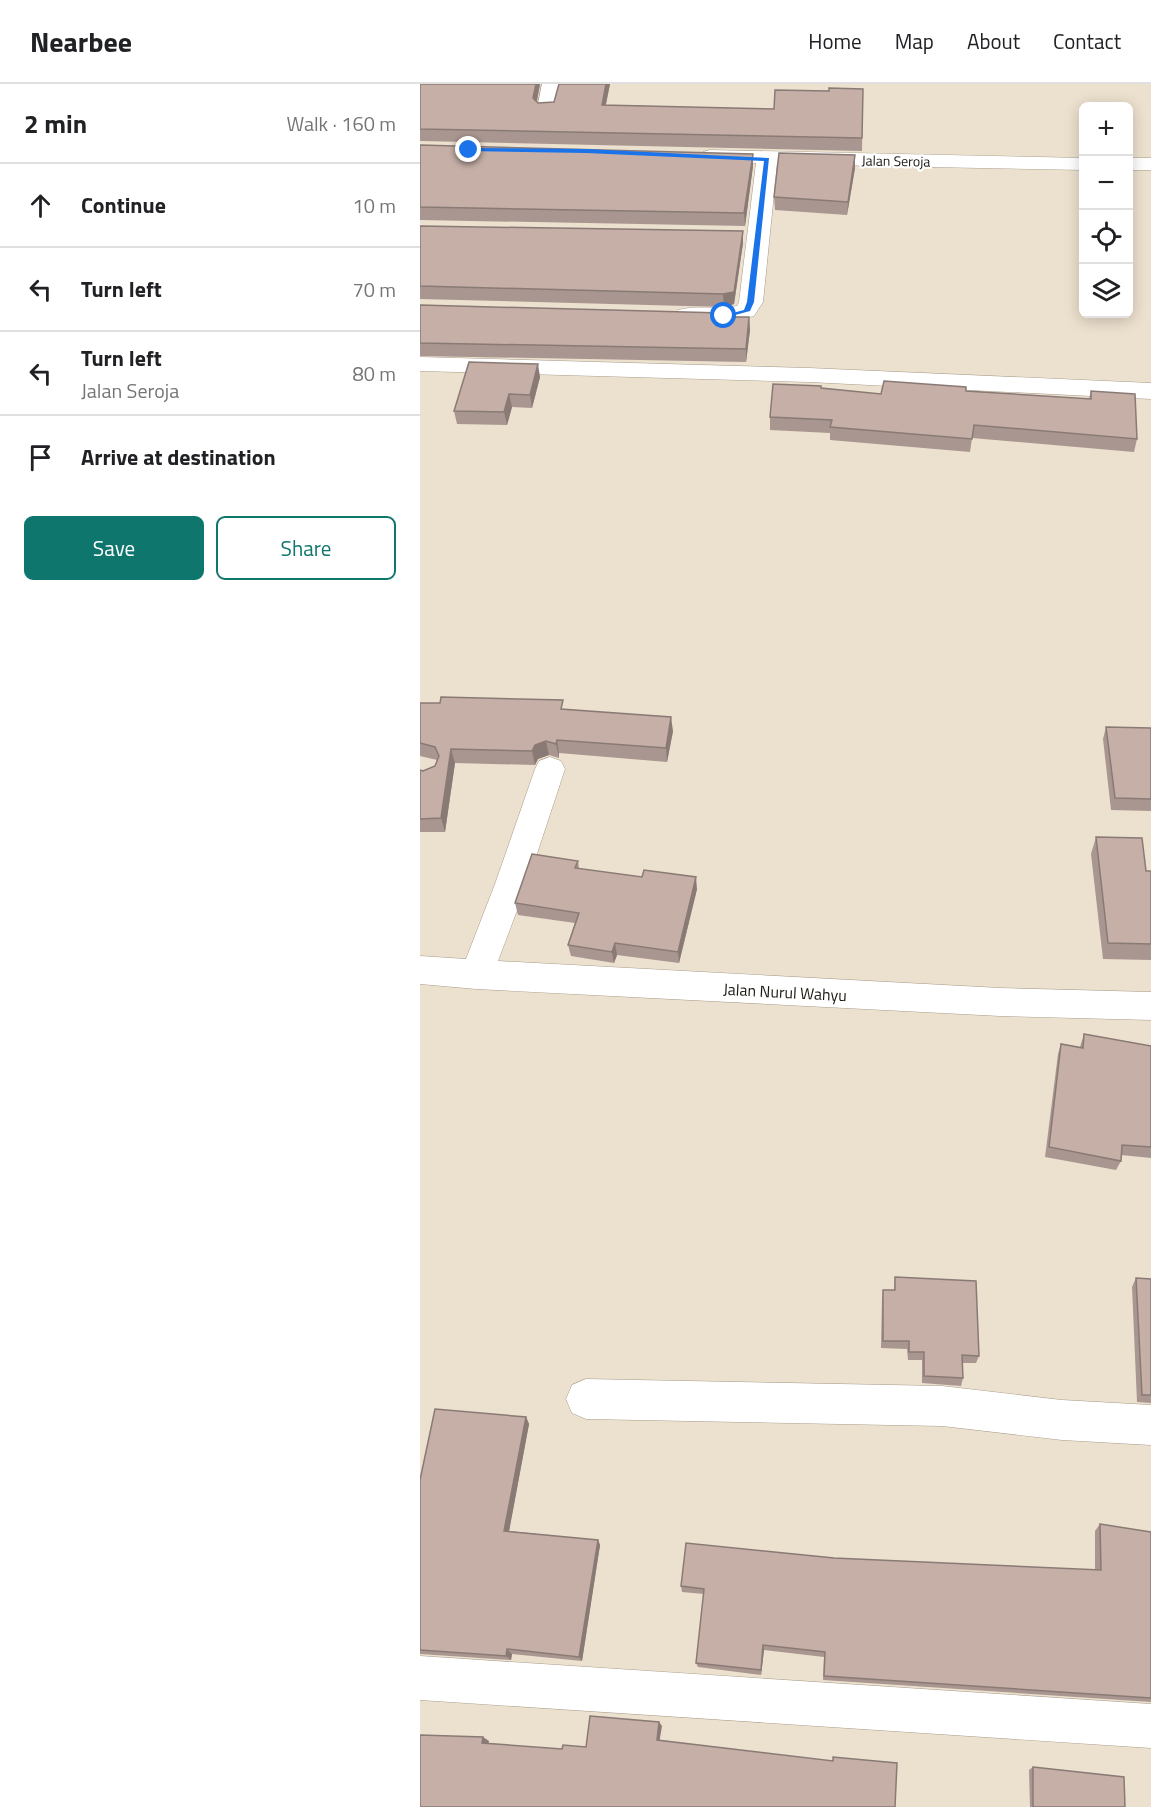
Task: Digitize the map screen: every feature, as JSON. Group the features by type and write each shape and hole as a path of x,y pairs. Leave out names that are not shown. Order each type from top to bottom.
{"street":[{"path":"547,109 552,84"},
{"name":"Jalan Seroja","path":"690,155 767,159 1079,164"},
{"path":"666,314 724,316 746,311 751,302 767,159"},
{"path":"1133,164 1151,164"},
{"path":"735,234 758,235"},
{"path":"420,364 797,375 1151,391"},
{"path":"476,975 511,884 550,769"},
{"name":"Jalan Nurul Wahyu","path":"420,970 476,975 1000,1002 1151,1006"},
{"path":"586,1399 942,1406 1062,1420 1151,1425"},
{"path":"420,1678 808,1706 1151,1726"}],"building":[{"path":"420,84 536,84 533,98 538,103 554,102 559,84 606,84 602,105 774,109 775,90 863,89 862,138 420,129"},
{"path":"420,145 753,154 744,213 420,207"},
{"path":"779,153 855,155 848,202 774,197"},
{"path":"420,226 743,231 734,292 723,294 420,286"},
{"path":"420,305 723,313 731,311 730,317 749,317 746,349 420,343"},
{"path":"469,362 538,364 530,395 509,394 504,412 454,411"},
{"path":"884,381 966,387 966,391 1091,399 1091,391 1135,394 1137,439 974,425 972,439 830,427 832,420 770,417 773,384 821,386 821,388 881,394"},
{"path":"441,697 563,700 561,709 671,717 666,748 557,740 556,744 546,741 535,745 532,751 451,749 441,818 420,819 420,770 435,766 439,756 435,747 420,743 420,703 440,703"},
{"path":"1106,727 1151,728 1151,799 1115,798"},
{"path":"1096,837 1142,838 1146,871 1151,871 1151,944 1108,943"},
{"path":"532,854 578,861 575,868 642,877 644,870 696,877 678,952 615,943 612,952 568,945 579,913 515,903"},
{"path":"1084,1034 1151,1046 1151,1147 1122,1145 1121,1161 1049,1147 1061,1044 1083,1048"},
{"path":"895,1277 976,1281 979,1356 962,1355 963,1378 924,1376 924,1352 909,1352 909,1341 883,1341 883,1290 895,1290"},
{"path":"1136,1278 1151,1279 1151,1395 1142,1395"},
{"path":"435,1409 526,1417 504,1531 598,1540 579,1657 507,1649 506,1656 420,1650 420,1480"},
{"path":"1100,1524 1151,1532 1151,1698 824,1676 825,1652 763,1645 761,1670 696,1663 704,1589 681,1586 686,1543 834,1558 1101,1570"},
{"path":"590,1716 659,1722 657,1740 833,1761 833,1757 897,1763 895,1807 420,1807 420,1735 483,1737 482,1743 562,1749 563,1745 586,1747"},
{"path":"1033,1767 1124,1777 1125,1807 1033,1807"}],"route":[{"path":"469,150 586,151 767,159 751,302 746,311 737,315 724,316"}]}
